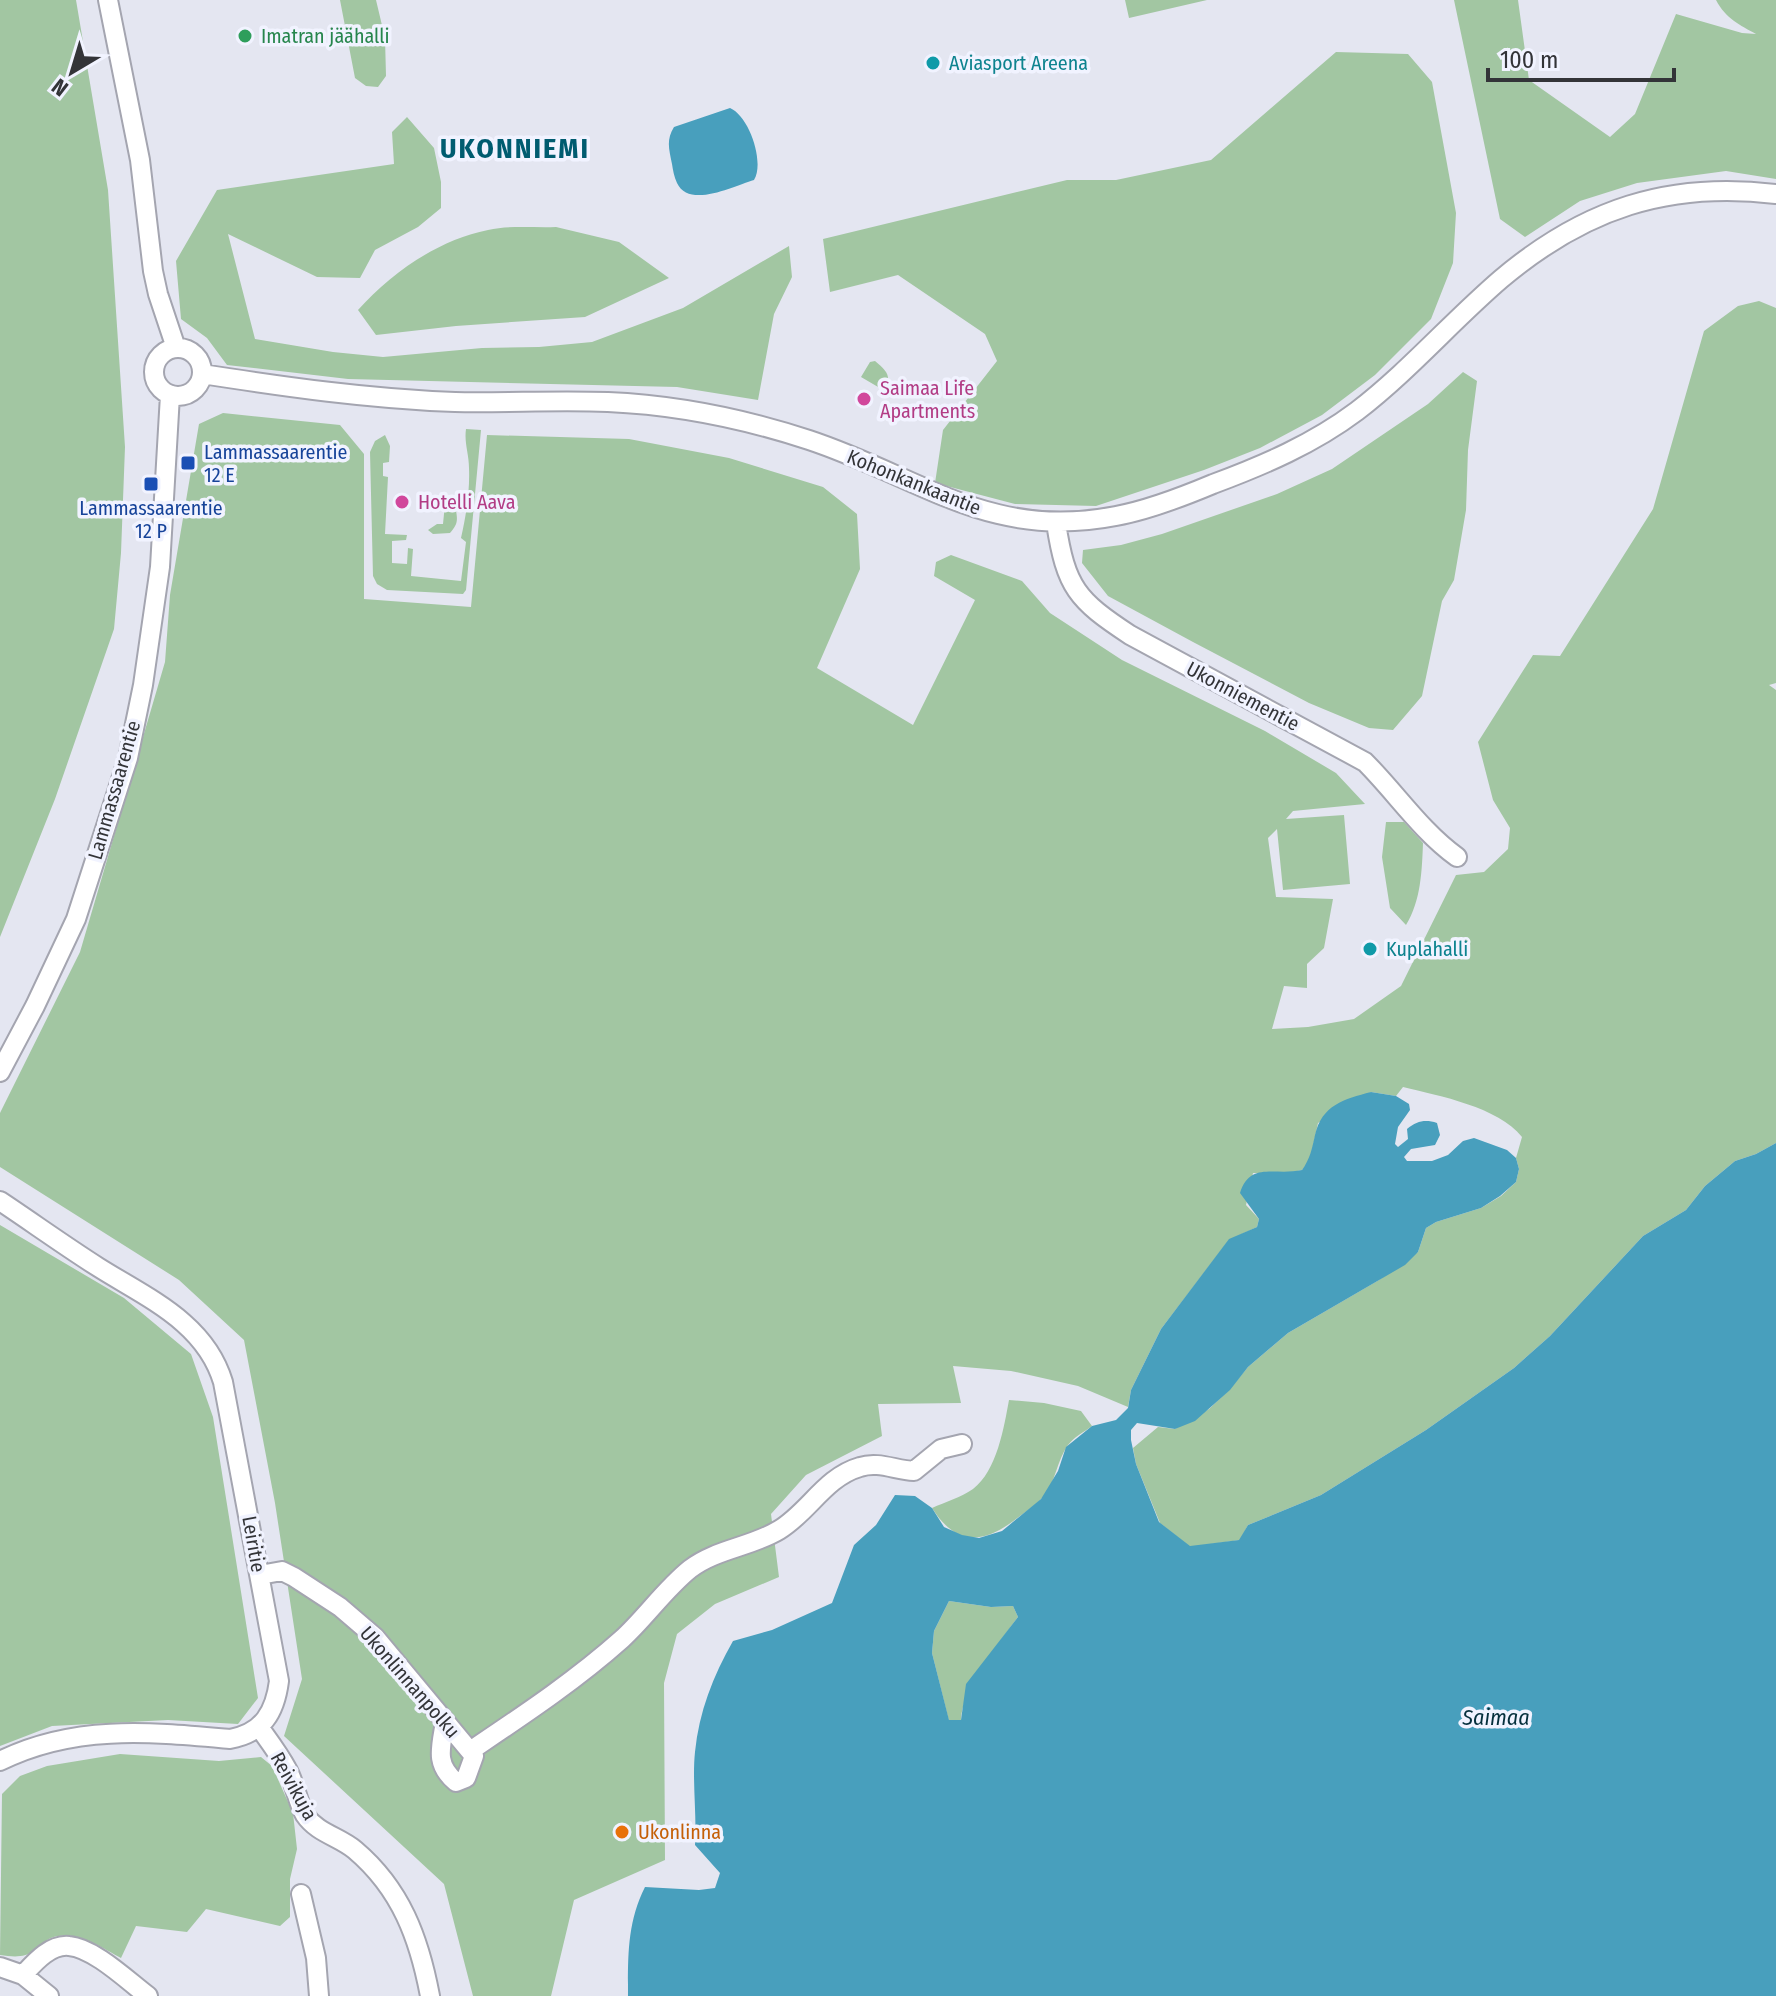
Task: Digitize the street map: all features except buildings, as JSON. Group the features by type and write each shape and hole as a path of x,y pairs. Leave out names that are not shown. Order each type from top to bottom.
{"street":[{"path":"108,0 140,160 153,271 176,348"},
{"name":"Kohonkankaantie","path":"202,374 284,387 403,399 612,402 680,409 750,422 812,441 979,511 1018,520 1056,523 1119,516 1163,503 1294,451 1388,387 1503,277 1557,238 1587,221 1616,209 1682,193 1735,189 1776,194"},
{"path":"183,348 195,355 202,374 187,394 170,395 156,383 154,365 167,350 183,348"},
{"name":"Lammassaarentie","path":"0,1072 76,919 128,758 143,685 160,567 170,395"},
{"name":"Ukonniementie","path":"1056,523 1066,574 1078,595 1095,612 1130,635 1365,762 1437,843 1457,857"},
{"name":"Leiritie","path":"0,1201 168,1310 208,1349 223,1382 279,1681 273,1708 259,1727"},
{"path":"445,1722 440,1757 445,1773 456,1782 466,1778 472,1754 544,1702 623,1638 690,1569 709,1557 745,1546 779,1530 827,1485 851,1470 877,1464 914,1471 941,1449 962,1444"},
{"name":"Ukonlinnanpolku","path":"260,1575 282,1571 340,1607 375,1637 472,1754"},
{"path":"0,1761 64,1739 108,1732 230,1739 246,1736 259,1727"},
{"name":"Reivikuja","path":"259,1727 288,1770 305,1814 316,1828 353,1848 383,1876 397,1895 425,1972 430,1996"},
{"path":"301,1894 316,1958 319,1996"},
{"path":"23,1975 45,1954 68,1946 87,1952 148,1996"},
{"path":"0,1967 23,1975 49,1996"}],"green space":[{"path":"0,0 76,0 108,190 125,447 121,553 114,629 55,799 0,937"},
{"path":"340,0 376,0 385,38 386,76 378,87 366,86 355,78"},
{"path":"1125,0 1207,0 1129,18"},
{"path":"1454,0 1518,0 1529,80 1610,137 1635,114 1676,14 1742,33 1756,34 1729,17 1716,0 1776,0 1776,179 1726,171 1637,183 1580,201 1525,237 1500,219"},
{"path":"1336,52 1408,54 1432,82 1456,213 1453,263 1431,319 1375,375 1322,415 1260,448 1096,506 1015,504 935,483 943,430 997,361 985,334 898,275 830,292 823,239 1067,180 1116,180 1211,160"},
{"path":"407,117 434,148 441,182 441,208 418,227 375,250 360,278 317,277 228,234 255,339 383,357 592,342 683,308 789,246 792,277 774,314 758,400 677,387 348,379 227,365 207,338 181,319 176,261 217,190 394,164 392,132"},
{"path":"556,227 619,242 669,278 585,317 376,335 358,310 400,271 451,242 496,228"},
{"path":"1759,301 1776,308 1776,683 1769,685 1776,690 1776,1143 1735,1161 1705,1186 1686,1210 1643,1236 1550,1336 1514,1368 1426,1430 1321,1495 1248,1525 1240,1540 1190,1547 1160,1523 1136,1464 1133,1448 1158,1427 1175,1429 1209,1409 1248,1367 1288,1333 1379,1280 1418,1252 1426,1228 1481,1208 1501,1196 1516,1182 1519,1169 1516,1158 1522,1137 1498,1118 1467,1104 1403,1087 1396,1096 1371,1092 1318,1123 1310,1160 1302,1170 1253,1173 1246,1205 1259,1219 1257,1227 1229,1240 1161,1329 1131,1390 1128,1407 1078,1386 1011,1371 953,1366 961,1403 878,1404 882,1436 806,1475 771,1514 779,1577 715,1604 677,1634 664,1683 665,1860 574,1900 551,1996 473,1996 444,1884 284,1736 302,1679 275,1503 244,1340 179,1280 0,1167 0,1113 80,952 165,662 170,595 199,424 223,413 340,425 364,454 364,599 471,607 487,435 629,439 729,458 823,487 857,514 860,569 817,668 913,725 975,600 934,576 936,562 951,555 1022,581 1050,613 1122,660 1265,731 1336,773 1365,804 1293,811 1286,819 1344,815 1350,884 1283,890 1277,829 1268,838 1276,897 1333,899 1324,948 1307,964 1307,988 1284,986 1272,1029 1308,1027 1354,1019 1401,986 1456,875 1484,872 1508,849 1510,828 1493,800 1478,742 1533,655 1560,656 1653,509 1704,331 1738,306"},
{"path":"875,361 887,374 885,391 861,377 870,362"},
{"path":"1463,372 1477,381 1468,450 1466,510 1454,580 1442,601 1422,696 1393,730 1369,728 1309,703 1193,642 1108,596 1082,563 1083,550 1121,545 1162,534 1277,494 1332,469 1428,404"},
{"path":"466,429 481,430 466,590 463,594 387,590 377,584 373,576 370,452 375,441 385,435 390,446 389,462 383,463 383,476 388,477 385,534 407,535 406,540 392,541 392,563 407,564 408,548 413,549 411,576 461,581 466,542 461,538 469,486"},
{"path":"445,504 456,511 456,525 450,533 433,534 428,530 443,524"},
{"path":"1386,822 1404,822 1423,843 1418,896 1406,925 1390,908 1382,857"},
{"path":"0,1225 124,1298 191,1354 213,1417 258,1698 238,1724 168,1720 52,1726 0,1746"},
{"path":"1009,1400 1081,1411 1092,1426 1068,1445 1048,1490 1035,1504 996,1532 973,1538 962,1536 942,1521 932,1508 969,1492 981,1481 994,1460"},
{"path":"949,1601 991,1607 1013,1606 1018,1617 974,1680 961,1720 949,1721 932,1653 934,1631"},
{"path":"120,1754 219,1761 261,1757 272,1766 293,1813 297,1849 290,1879 290,1917 280,1926 206,1909 187,1932 136,1926 121,1958 88,1940 70,1936 51,1938 23,1956 0,1955 2,1794 20,1776 47,1766"}],"water":[{"path":"730,108 743,120 753,140 758,162 754,180 712,194 683,191 675,178 669,149 674,127"},
{"name":"Saimaa","path":"1371,1092 1396,1096 1409,1104 1410,1110 1398,1127 1395,1144 1398,1147 1408,1139 1407,1129 1411,1126 1425,1121 1437,1123 1440,1135 1435,1145 1411,1149 1404,1157 1407,1161 1432,1161 1448,1155 1463,1141 1474,1138 1507,1150 1516,1158 1519,1169 1516,1182 1481,1208 1426,1228 1418,1252 1405,1265 1288,1333 1248,1367 1230,1390 1195,1421 1175,1429 1137,1423 1131,1430 1136,1464 1159,1522 1190,1546 1239,1540 1248,1525 1321,1495 1426,1430 1514,1368 1550,1336 1643,1236 1686,1210 1705,1186 1735,1161 1776,1143 1776,1996 628,1996 632,1927 645,1887 715,1888 720,1873 695,1845 694,1763 704,1709 713,1681 733,1641 772,1630 832,1603 854,1545 876,1525 895,1495 915,1496 932,1508 944,1527 979,1538 1002,1531 1041,1499 1058,1471 1066,1447 1092,1426 1116,1420 1128,1408 1131,1390 1161,1329 1229,1239 1257,1227 1259,1219 1240,1193 1244,1183 1257,1173 1302,1170 1309,1158 1318,1125 1329,1110 1343,1101","holes":["949,1601 991,1607 1013,1606 1018,1617 966,1684 961,1720 949,1720 932,1653 934,1631"]}],"place":[{"name":"Imatran jäähalli","path":"245,36"},
{"name":"Aviasport Areena","path":"933,63"},
{"name":"Saimaa Life Apartments","path":"864,399"},
{"name":"Lammassaarentie 12 E","path":"188,463"},
{"name":"Lammassaarentie 12 P","path":"151,484"},
{"name":"Hotelli Aava","path":"402,502"},
{"name":"Kuplahalli","path":"1370,949"},
{"name":"Ukonlinna","path":"622,1832"}],"district":[{"name":"UKONNIEMI","path":"515,148"}]}
